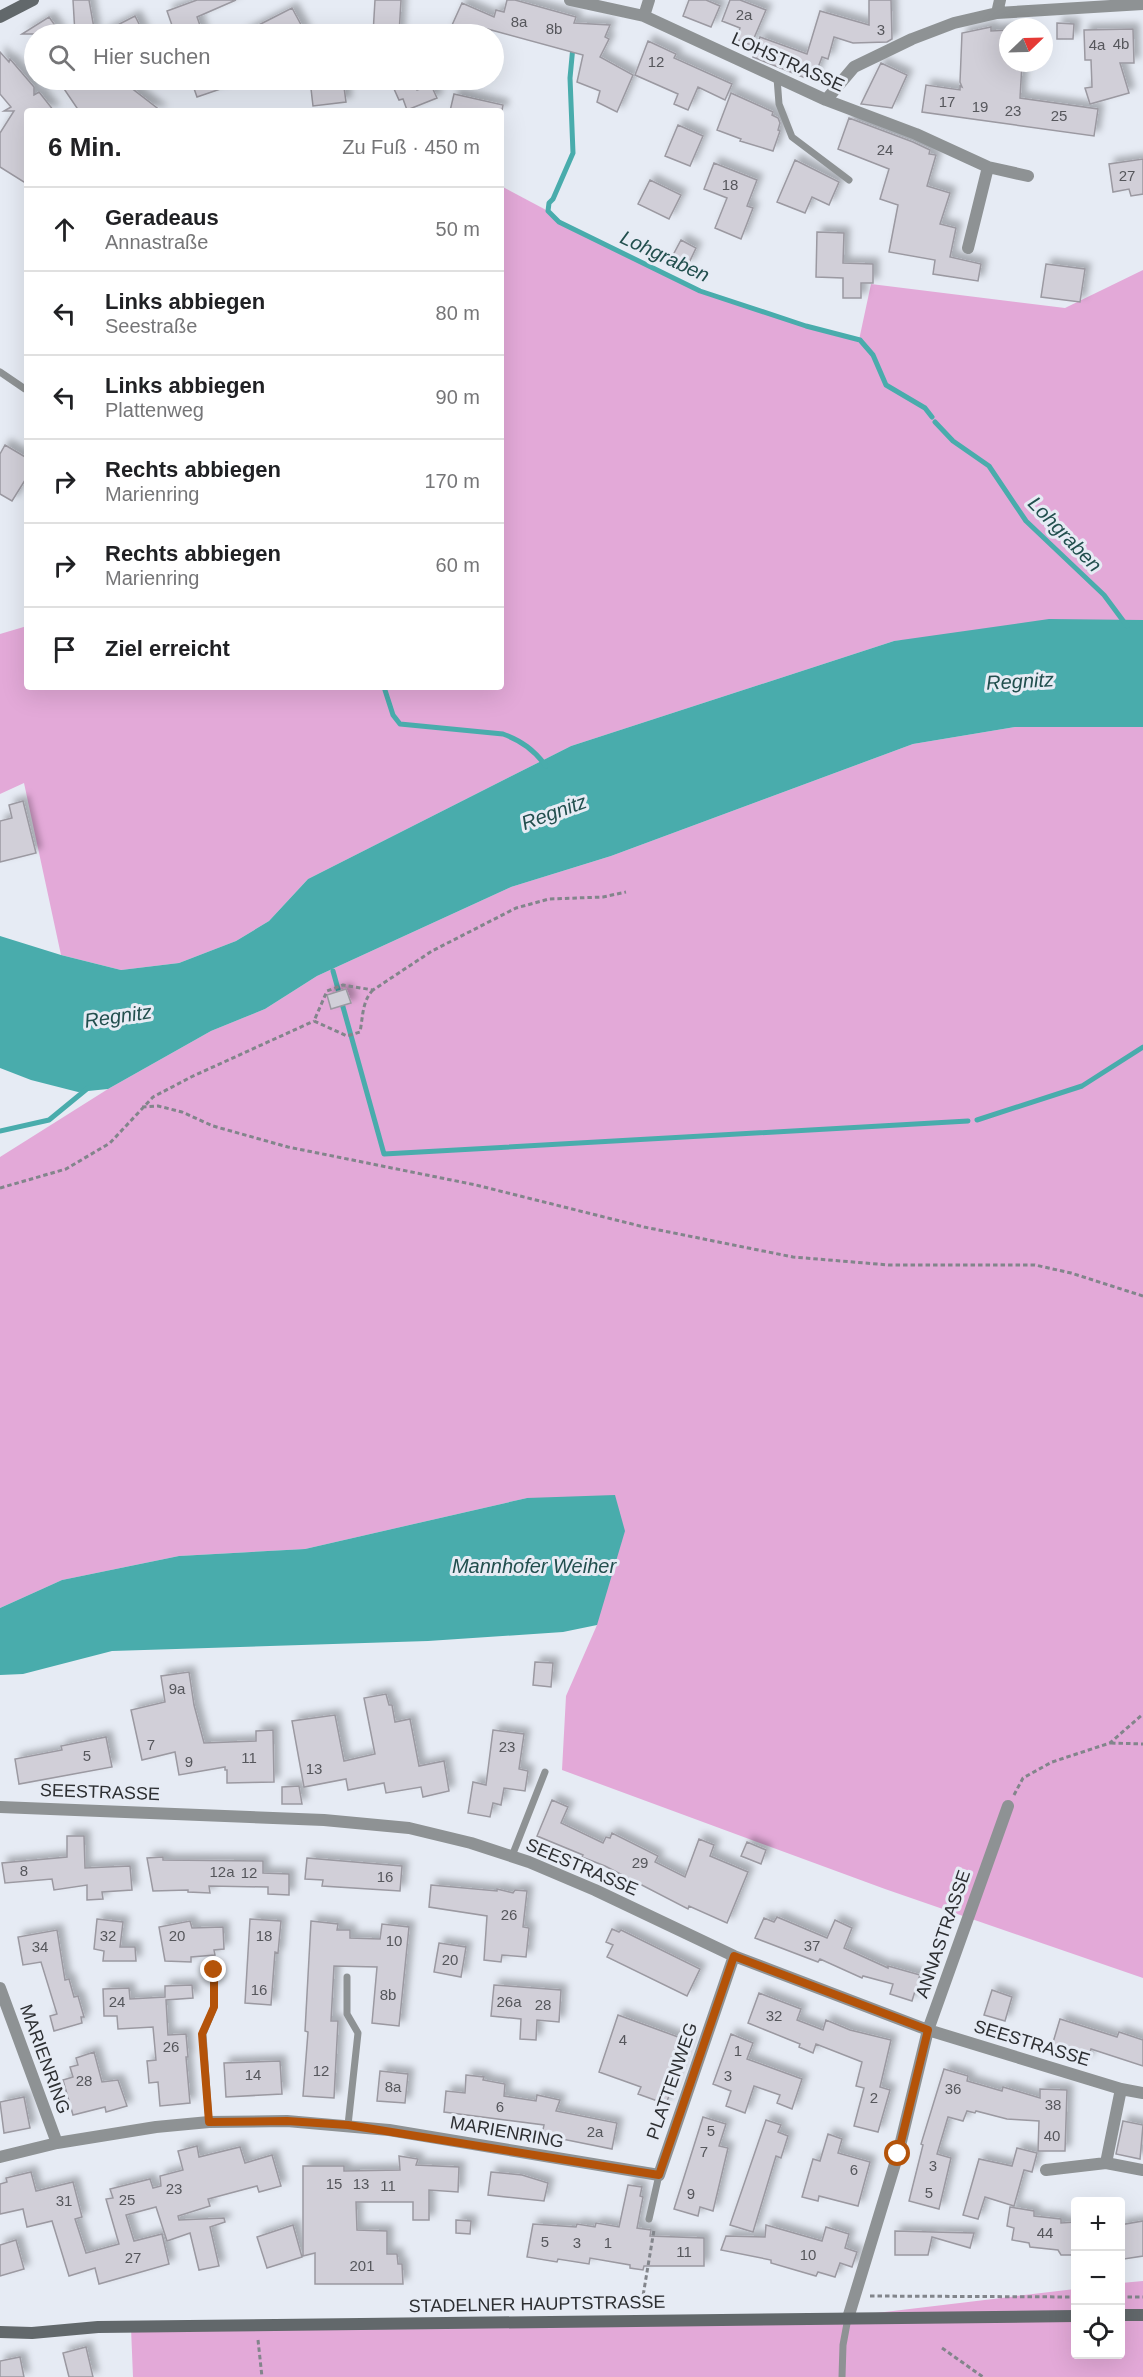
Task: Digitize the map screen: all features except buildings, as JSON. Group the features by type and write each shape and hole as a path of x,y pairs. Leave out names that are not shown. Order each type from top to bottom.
{"main road":[{"path":"0,17 33,0"},
{"path":"1125,2315 1143,2315"},
{"name":"STADELNER HAUPTSTRASSE","path":"0,2332 32,2333 98,2327 1071,2316"}],"street":[{"path":"644,16 649,0"},
{"path":"997,13 1000,0"},
{"name":"LOHSTRASSE","path":"576,2 644,16 826,100 916,134 988,167 1028,176"},
{"path":"826,100 854,67 912,39 954,23 997,13 1143,4"},
{"path":"968,248 988,167"},
{"name":"ANNASTRASSE","path":"849,2318 898,2154 928,2030 981,1876 1008,1806"},
{"name":"SEESTRASSE","path":"0,1807 335,1821 409,1828 471,1843 512,1856 595,1890 734,1956 928,2030 1143,2094"},
{"name":"PLATTENWEG","path":"659,2175 734,1956"},
{"name":"MARIENRING","path":"0,1988 57,2143"},
{"path":"1107,2163 1121,2088"},
{"name":"MARIENRING","path":"0,2157 57,2143 156,2127 209,2122 287,2121 348,2125 659,2175"},
{"path":"1046,2170 1107,2163 1143,2170"}],"lane":[{"path":"777,78 779,104 792,137 849,180"},
{"path":"0,372 24,388"},
{"path":"512,1856 545,1772"},
{"path":"209,2122 202,2034 214,2007 214,1970"},
{"path":"347,1977 347,2014 358,2033 348,2125"},
{"name":"PLATTENWEG","path":"649,2219 659,2175"},
{"path":"842,2377 843,2345 849,2318"}],"path":[{"path":"314,1021 347,1036 360,1032 368,995 432,951 516,908 549,899 603,897 626,892"},
{"path":"0,1188 66,1169 110,1143 153,1097 191,1077 314,1021 327,990 343,985 373,990"},
{"path":"142,1107 158,1106 182,1112 213,1126 288,1147 476,1185 644,1227 793,1257 889,1265 1035,1265 1071,1273 1143,1296"},
{"path":"1110,1743 1143,1714"},
{"path":"1008,1806 1023,1778 1052,1762 1110,1743 1143,1744"},
{"path":"642,2302 655,2226 649,2219"},
{"path":"854,2296 1071,2297"},
{"path":"1125,2297 1143,2297"},
{"path":"256,2325 262,2377"},
{"path":"942,2348 983,2377"}],"shaded area":[{"path":"504,188 548,211 559,222 700,291 806,326 859,340 871,284 1065,308 1143,270 1143,620 894,641 571,746 308,879 269,921 236,941 179,963 121,970 61,955 24,783 0,794 0,634 24,627 24,690 504,690"},
{"path":"1015,727 1143,727 1143,1978 885,1889 562,1770 566,1696 597,1625 527,1498 305,1549 179,1556 62,1580 0,1608 0,1157 108,1089 211,1031 265,1009 317,976 511,887 611,856 913,744"},
{"path":"1143,2281 1143,2377 133,2377 131,2328 843,2317 1071,2289 1071,2359 1125,2359 1125,2283"}],"water":[{"name":"Regnitz","path":"1049,619 1143,620 1143,727 1015,727 913,744 611,856 511,887 317,976 265,1009 211,1031 108,1089 78,1092 31,1080 0,1068 0,936 121,970 179,963 236,941 269,921 308,879 571,746 894,641"},
{"name":"Mannhofer Weiher","path":"615,1495 625,1531 597,1625 563,1632 428,1641 112,1651 23,1674 0,1675 0,1608 62,1580 179,1556 305,1549 527,1498"}],"waterway":[{"name":"Lohgraben","path":"573,46 570,78 573,153 553,199 549,203 548,211 559,222 700,291 806,326 860,340 873,355 886,385 925,408 932,417"},
{"name":"Lohgraben","path":"935,422 953,441 989,466 1026,521 1104,595 1127,626"},
{"path":"385,690 393,715 400,724 503,734 527,747 546,766"},
{"path":"333,971 384,1154 968,1121"},
{"path":"977,1120 1082,1086 1143,1047"},
{"path":"0,1131 49,1120 88,1088"}],"route":[{"path":"214,1970 214,2007 202,2034 209,2122 287,2121 348,2125 659,2175 734,1956 928,2030 898,2154"}]}
